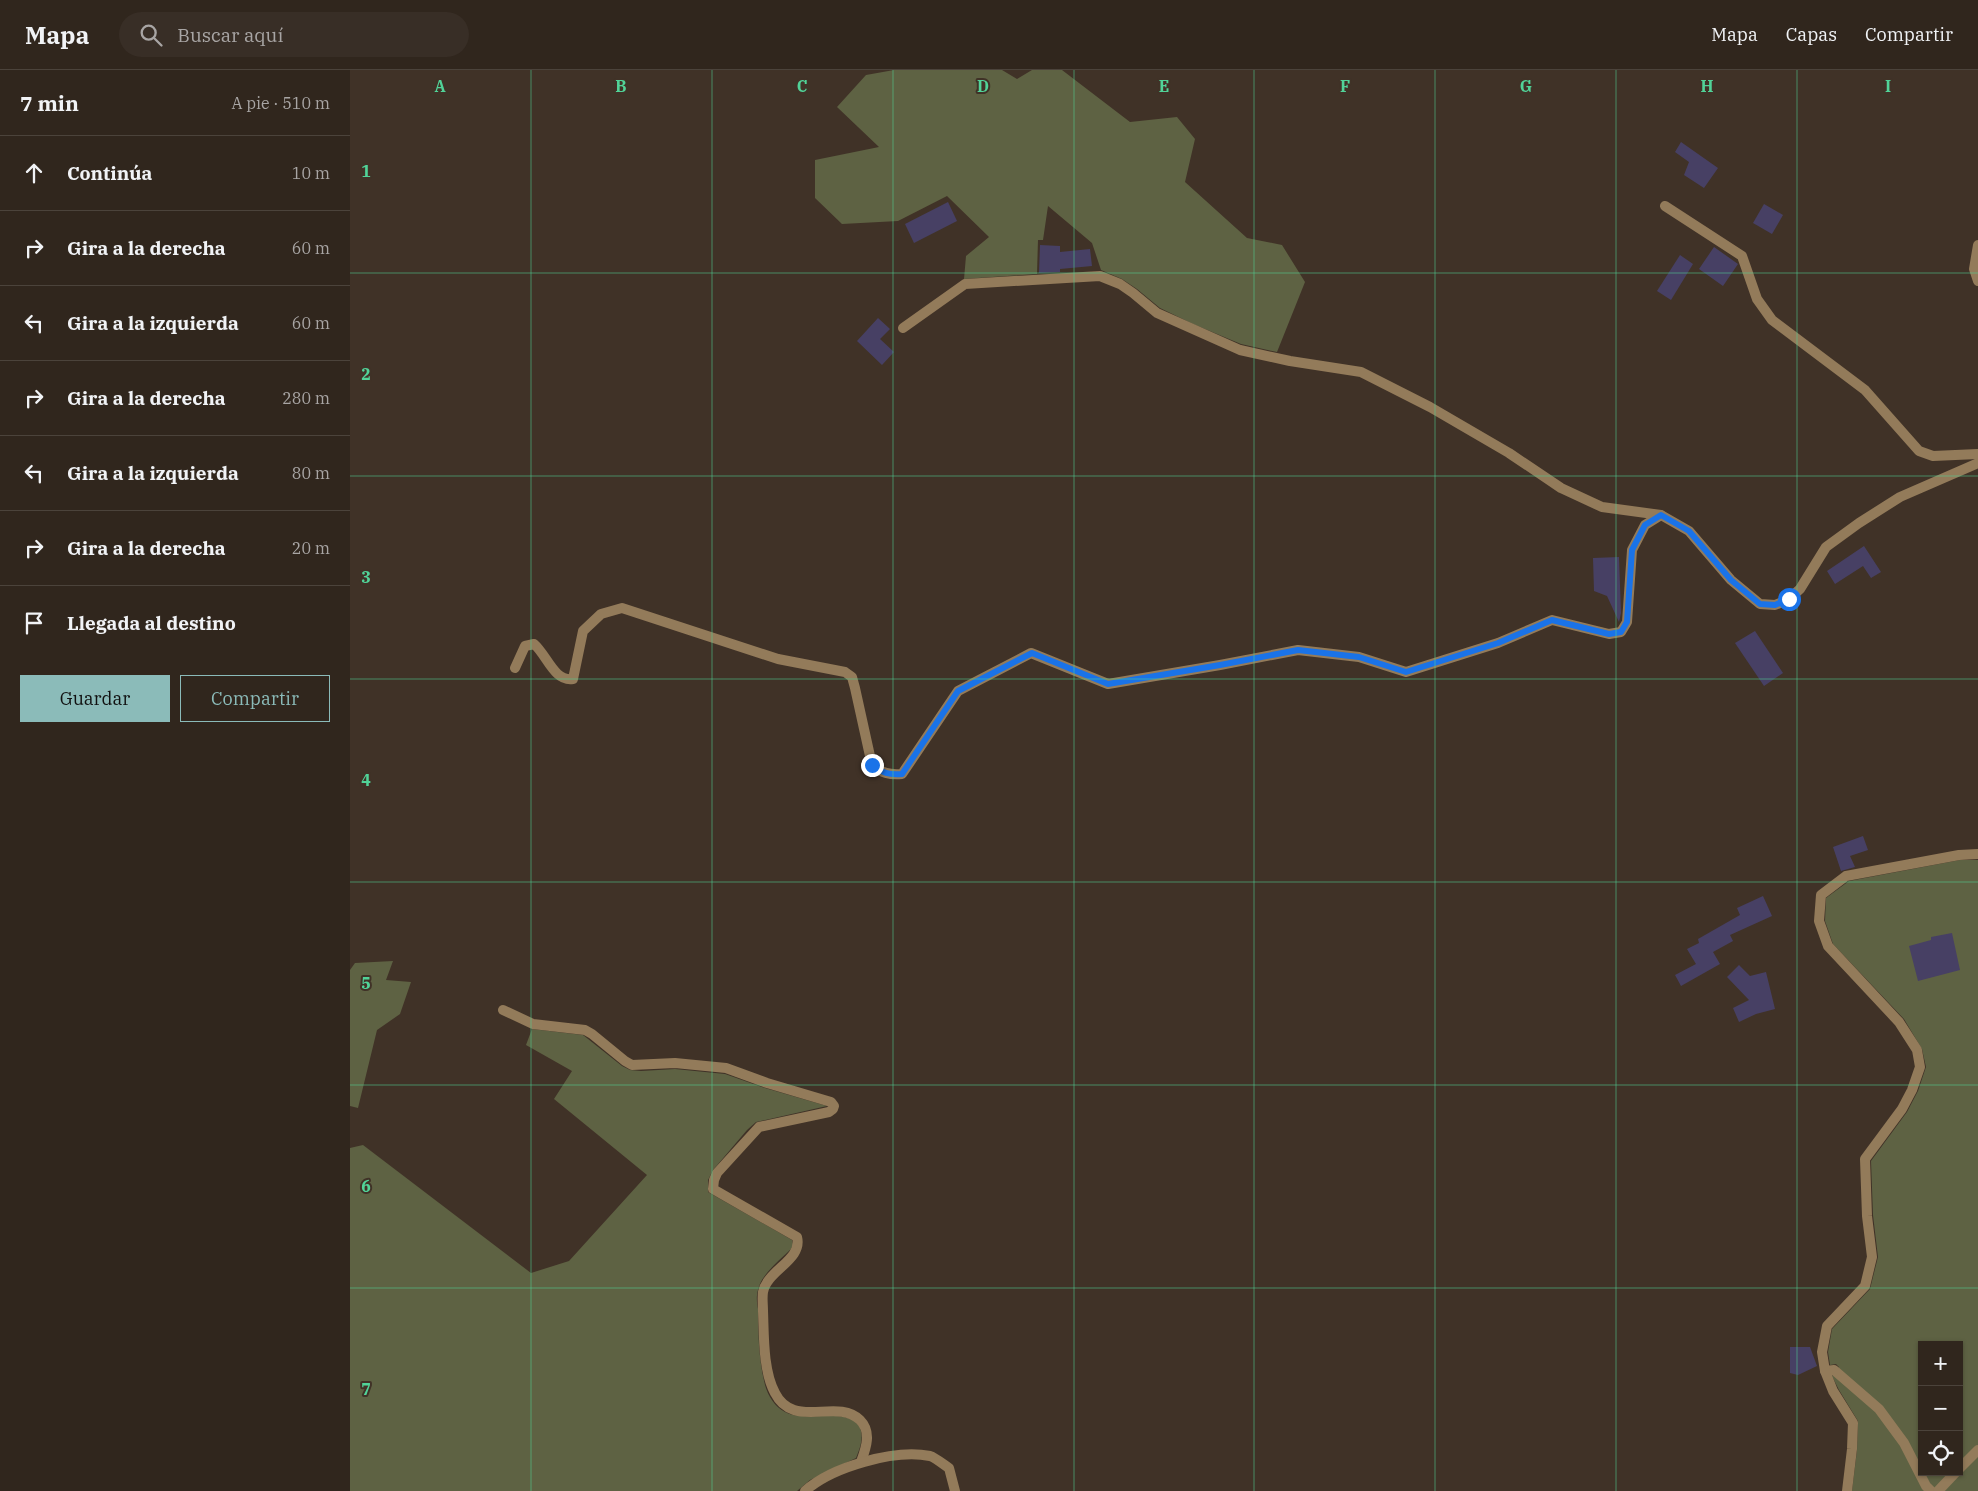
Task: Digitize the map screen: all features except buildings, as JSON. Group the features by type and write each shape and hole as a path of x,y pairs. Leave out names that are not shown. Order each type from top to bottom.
{"street":[{"path":"1665,206 1742,256 1757,299 1772,320 1865,390 1919,451 1933,456 1978,454"},
{"path":"1978,245 1974,269 1978,281"},
{"path":"903,328 965,284 1100,276 1120,284 1157,313 1240,350 1290,361 1360,372 1430,407 1509,453 1562,488 1602,507 1661,515 1689,531 1731,580 1760,604 1775,605 1789,599 1800,589 1826,547 1859,523 1900,497 1978,463"},
{"path":"515,668 525,646 534,644 559,677 566,680 573,679 583,631 601,614 622,608 778,659 845,672 852,677 872,765 881,772 892,775 902,774 958,691 1032,653 1108,684 1298,650 1359,657 1406,672 1498,643 1552,620 1609,634 1621,632 1627,622 1632,550 1645,525 1661,515"},
{"path":"1847,1491 1852,1449 1852,1423 1833,1391 1824,1371 1822,1352 1826,1326 1865,1286 1872,1256 1865,1159 1902,1109 1912,1090 1920,1067 1917,1050 1899,1022 1828,946 1819,921 1820,895 1846,876 1959,855 1978,854"},
{"path":"503,1010 534,1024 584,1030 632,1064 675,1063 726,1068 767,1083 831,1102 834,1106 833,1110 829,1112 759,1127 718,1173 714,1180 713,1189 797,1237 799,1245 796,1252 769,1279 763,1292 764,1340 771,1385 778,1399 796,1411 842,1412 856,1416 865,1425 868,1438 861,1462"},
{"path":"1824,1371 1834,1370 1879,1409 1904,1443 1926,1486 1931,1491"},
{"path":"1963,1465 1978,1450"},
{"path":"805,1491 812,1484 861,1462 895,1455 931,1456 950,1468 955,1491"},
{"path":"1938,1491 1952,1476"}],"green space":[{"path":"894,70 1002,70 1017,79 1032,70 1062,70 1130,122 1177,117 1195,139 1185,182 1247,238 1282,245 1305,282 1277,352 1241,344 1160,308 1122,279 1101,270 1092,243 1048,206 1043,240 1038,240 1037,274 964,279 966,256 989,237 947,196 898,221 842,224 815,198 815,160 879,147 837,107 866,75"},
{"path":"1960,860 1978,860 1978,1491 1852,1491 1858,1421 1832,1376 1839,1367 1836,1364 1830,1365 1828,1352 1832,1329 1870,1289 1878,1257 1873,1215 1871,1161 1907,1112 1918,1091 1926,1067 1922,1049 1904,1019 1833,944 1825,921 1826,898 1849,881"},
{"path":"393,961 386,980 411,982 400,1014 377,1030 358,1108 350,1106 350,970 355,963"},
{"path":"532,1029 583,1035 622,1066 630,1070 675,1069 725,1074 827,1106 756,1122 713,1170 708,1180 708,1192 792,1240 793,1245 791,1249 763,1278 757,1292 759,1348 765,1385 772,1401 785,1412 801,1416 837,1416 853,1420 860,1428 862,1438 856,1458 810,1480 797,1491 350,1491 350,1148 363,1145 531,1273 569,1261 647,1175 554,1099 572,1071 526,1045"}],"route":[{"path":"872,765 881,772 892,775 902,774 958,691 1032,653 1108,684 1298,650 1359,657 1406,672 1498,643 1552,620 1609,634 1621,632 1627,622 1632,550 1645,525 1661,515 1689,531 1731,580 1760,604 1775,605 1789,599"}]}
